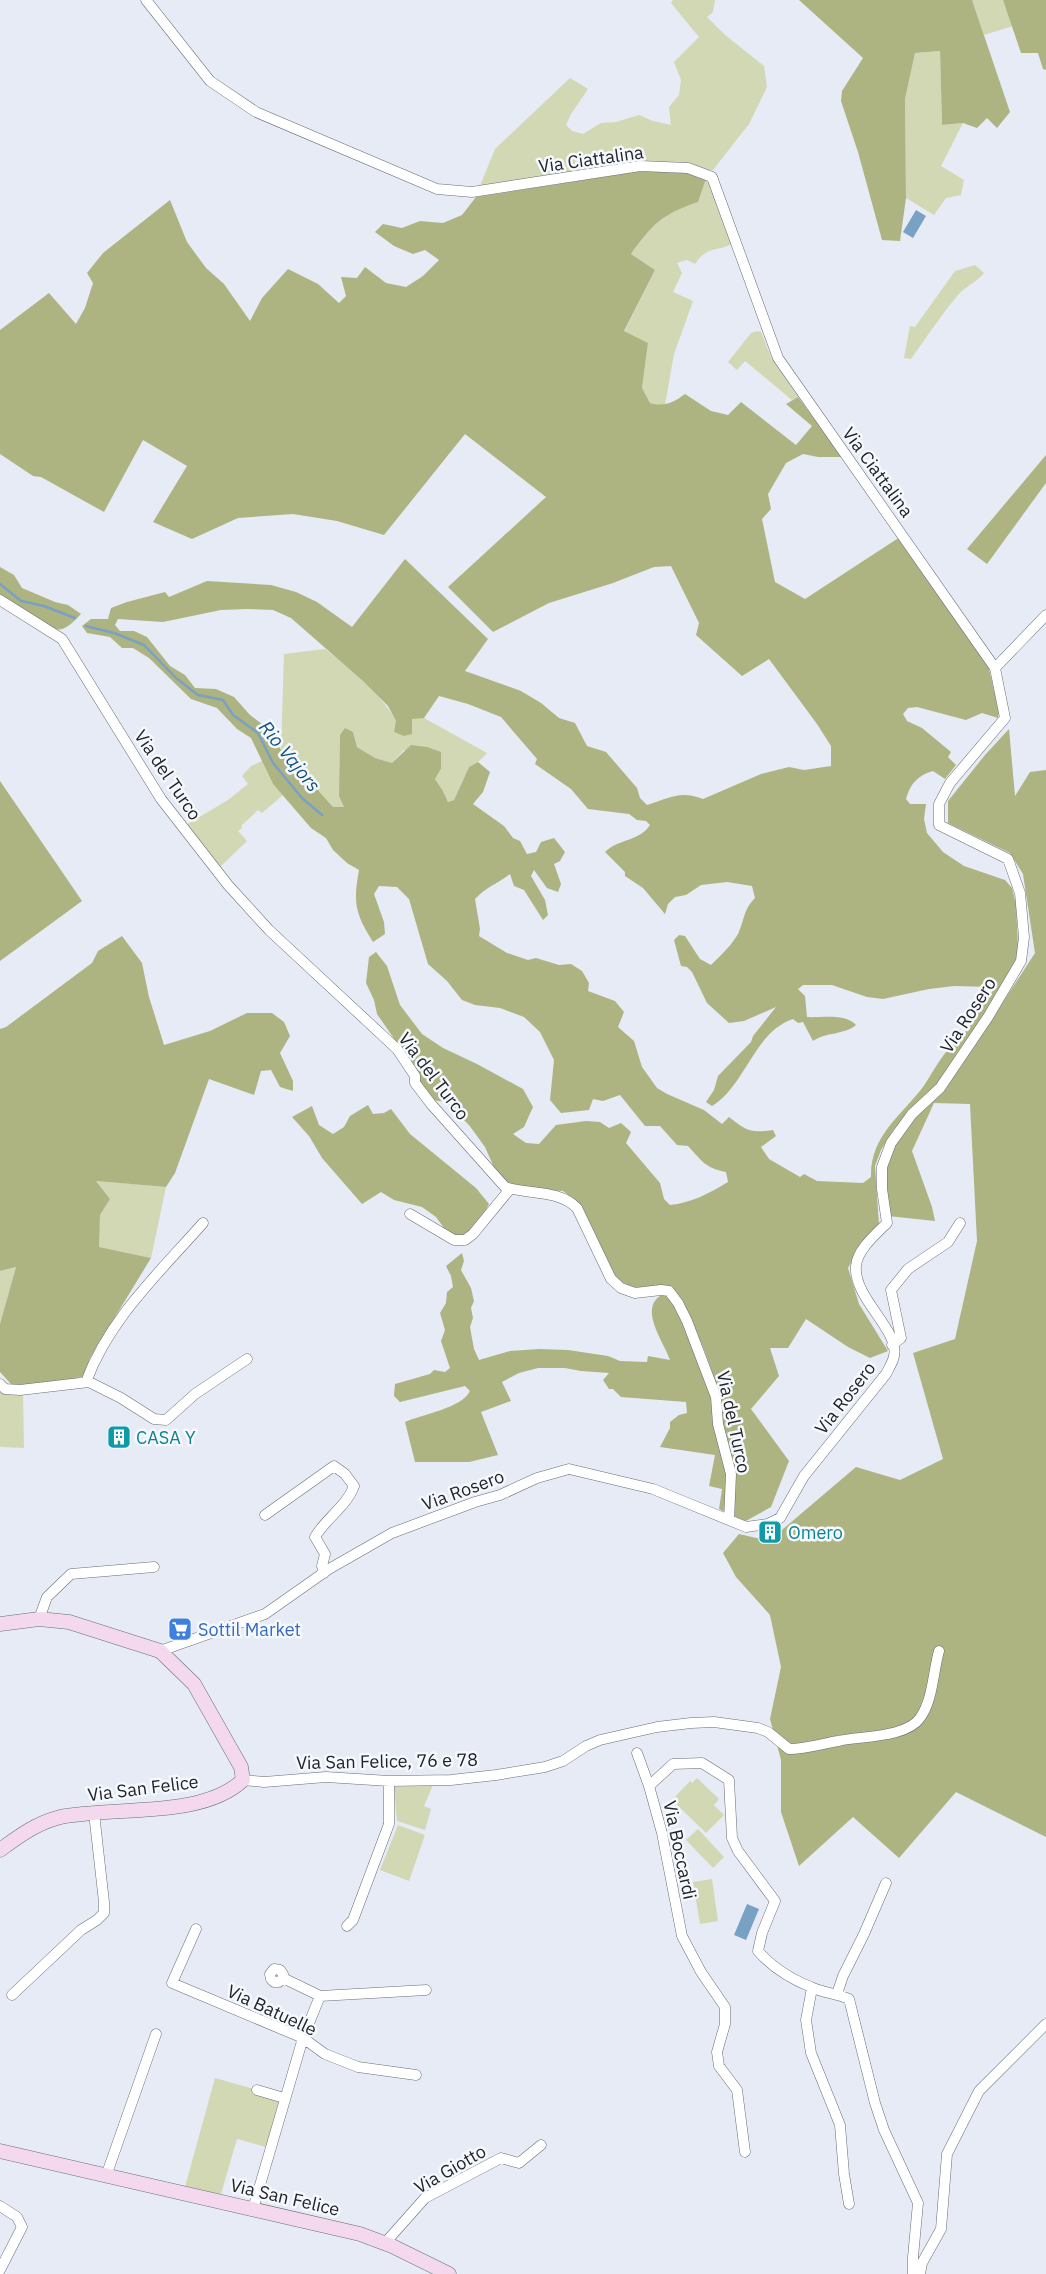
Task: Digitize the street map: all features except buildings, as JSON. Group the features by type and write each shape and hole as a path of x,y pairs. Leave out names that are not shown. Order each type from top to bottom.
{"street":[{"name":"Via Ciattalina","path":"146,0 210,81 248,106 437,188 472,192 640,166 688,168 712,177 778,358 995,668"},
{"name":"Via del Turco","path":"0,600 62,639 160,799 228,885 269,930 397,1050 414,1076 415,1083 431,1104 505,1187 558,1196 569,1200 577,1208 611,1279 621,1288 636,1293 668,1291 678,1303 716,1397 718,1424 731,1474 729,1520"},
{"path":"995,668 1046,615"},
{"name":"Via Rosero","path":"160,1650 264,1614 324,1573 392,1533 475,1502 500,1495 537,1478 569,1469 653,1490 746,1527 768,1524 780,1518 804,1476 886,1374 895,1355 890,1336 858,1286 856,1265 864,1249 886,1223 882,1189 882,1167 891,1144 912,1114 940,1088 988,1017 1021,961 1024,937 1020,893 1008,860 939,825 939,804 950,783 1005,718 995,668"},
{"path":"410,1214 454,1240 464,1240 473,1234 510,1189"},
{"path":"86,1382 95,1357 125,1311 203,1223"},
{"path":"892,1345 902,1338 891,1290 908,1269 948,1242 960,1223"},
{"path":"0,1384 5,1389 20,1390 89,1382 121,1398 154,1419 166,1420 195,1394 247,1359"},
{"path":"265,1515 334,1466 345,1474 354,1486 351,1495 315,1537 325,1554 322,1566 324,1573"},
{"path":"39,1619 48,1597 71,1574 154,1567"},
{"path":"0,1624 39,1619 70,1622 160,1650 194,1684 241,1767 243,1780"},
{"name":"Via San Felice, 76 e 78","path":"243,1780 264,1782 326,1777 388,1781 451,1780 545,1767 563,1761 586,1746 600,1740 632,1738 657,1727 714,1722 758,1728 768,1732 789,1749 805,1749 839,1740 862,1739 913,1726 923,1712 939,1651"},
{"path":"637,1753 649,1786"},
{"name":"Via Boccardi","path":"745,2152 737,2090 719,2066 717,2052 725,2024 725,2007 701,1972 682,1936 662,1833 649,1786 673,1764 702,1763 729,1780 732,1838 738,1851 775,1900 762,1933 758,1951 768,1963 812,1988 837,1994"},
{"name":"Via San Felice","path":"0,1850 27,1830 57,1818 187,1805 222,1795 233,1789 243,1780"},
{"path":"347,1926 352,1920 389,1824 388,1781"},
{"path":"12,1995 82,1930 104,1913 94,1813"},
{"path":"886,1883 843,1976 837,1994 849,1999 875,2103 884,2130 918,2203 913,2274"},
{"name":"Via Batuelle","path":"196,1930 172,1983 303,2038 325,2054 358,2067 416,2075"},
{"path":"283,1978 320,1996 426,1990"},
{"path":"812,1988 806,2020 811,2053 840,2125 844,2174 849,2204"},
{"path":"253,2209 284,2098 303,2038 320,1996"},
{"path":"920,2274 922,2263 942,2229 947,2154 980,2091 1046,2024"},
{"path":"106,2176 156,2034"},
{"path":"257,2090 284,2098"},
{"name":"Via Giotto","path":"385,2243 425,2198 501,2158 519,2163 541,2145"},
{"name":"Via San Felice","path":"0,2151 352,2232 385,2243 449,2274"},
{"path":"0,2206 17,2217 22,2227 0,2270"}],"green space":[{"path":"673,0 715,0 713,12 707,17 725,35 764,66 767,87 749,124 713,170 690,164 480,186 495,149 570,78 588,89 566,125 572,131 583,134 601,123 616,122 639,115 653,121 671,125 669,107 679,95 681,80 674,62 699,37 671,3"},
{"path":"799,0 972,0 1010,112 997,128 987,118 977,128 963,123 942,125 940,51 915,53 905,99 906,198 900,241 882,240 858,152 841,101 842,91 863,58"},
{"path":"972,0 1003,0 1013,26 984,35"},
{"path":"1003,0 1046,0 1046,70 1043,69 1038,53 1021,53"},
{"path":"940,51 942,125 963,123 941,166 964,180 961,195 946,198 934,215 906,198 905,99 915,53"},
{"path":"641,171 687,173 706,179 698,202 686,206 659,221 645,235 631,254 655,270 624,331 648,343 642,388 650,403 660,405 668,403 685,394 711,411 728,415 741,402 796,445 812,426 786,404 798,397 842,457 818,457 803,454 786,463 768,494 771,509 762,519 775,582 805,599 900,537 988,665 999,711 998,718 982,713 966,720 917,707 908,708 903,714 907,721 922,728 951,752 948,757 956,765 945,779 933,771 919,778 912,785 906,799 910,804 926,804 924,819 927,833 943,852 964,866 1005,880 1012,888 1016,904 1018,946 1016,961 1003,985 938,1085 894,1129 881,1150 875,1166 879,1225 870,1239 860,1247 848,1268 859,1304 888,1351 870,1358 848,1347 806,1319 788,1348 770,1348 779,1376 751,1409 789,1461 771,1507 744,1522 719,1509 722,1489 709,1486 715,1455 660,1447 670,1428 670,1422 679,1415 687,1413 686,1402 621,1397 613,1389 609,1389 603,1380 609,1373 565,1368 538,1368 519,1373 502,1382 511,1401 481,1412 498,1455 469,1462 415,1462 405,1422 451,1406 466,1397 470,1391 465,1386 400,1402 394,1396 395,1384 430,1374 434,1370 445,1372 450,1368 441,1341 445,1330 440,1313 446,1303 447,1292 453,1287 451,1276 446,1266 462,1253 464,1261 461,1270 471,1288 474,1301 471,1308 473,1318 470,1327 474,1349 479,1360 510,1351 539,1349 568,1350 608,1356 620,1361 647,1362 648,1356 670,1360 652,1315 653,1306 657,1299 665,1293 687,1326 706,1373 713,1397 715,1428 721,1428 721,1412 713,1374 706,1353 688,1315 669,1286 631,1288 618,1281 575,1200 563,1191 521,1189 508,1184 497,1174 485,1147 469,1125 445,1102 433,1100 418,1082 420,1076 377,1014 374,1000 366,983 369,957 376,952 387,966 400,1005 422,1034 443,1048 523,1089 533,1107 524,1127 513,1134 526,1143 539,1144 556,1125 586,1121 600,1122 609,1128 621,1123 631,1132 626,1143 660,1183 664,1199 670,1205 693,1200 728,1182 726,1172 708,1166 688,1146 677,1145 660,1126 645,1126 620,1095 603,1101 593,1099 589,1110 561,1113 550,1100 554,1060 540,1032 524,1017 500,1008 475,1005 462,1000 447,981 428,964 409,899 397,887 379,886 374,894 384,922 385,934 373,942 362,923 357,908 356,891 359,870 347,863 333,850 326,838 311,828 273,784 251,738 237,729 217,708 191,699 149,658 133,648 122,648 110,637 87,633 82,626 91,619 108,619 111,608 127,602 165,592 169,597 207,581 271,585 296,592 317,602 352,627 405,559 488,639 465,671 521,691 541,703 559,718 575,723 587,746 606,752 637,788 640,798 647,805 681,795 695,796 703,799 761,774 789,767 804,770 831,766 831,746 817,724 769,659 742,676 696,635 699,623 671,566 654,567 613,583 549,603 493,632 448,587 546,497 465,434 384,535 337,521 293,514 238,518 192,539 153,522 187,466 143,440 104,512 41,477 33,476 0,454 0,330 49,293 76,324 85,308 93,283 87,273 103,253 170,200 187,242 206,268 224,284 250,321 262,298 288,269 318,284 339,303 346,296 341,277 357,278 365,267 386,283 406,287 423,276 439,260 425,250 413,254 394,246 375,232 383,224 402,228 420,221 443,223 462,215 476,197","holes":["221,610 273,610 291,618 363,681 388,706 396,721 394,732 404,736 412,734 412,719 424,718 439,696 468,704 501,717 537,759 535,764 571,789 588,809 629,814 637,820 646,821 650,825 641,834 605,852 625,872 625,876 643,888 665,914 668,904 675,897 686,895 701,885 727,882 752,886 755,898 746,911 738,934 711,965 700,959 685,936 679,935 674,940 681,966 687,967 692,972 707,1003 729,1023 744,1021 776,1007 753,1036 751,1042 718,1076 714,1090 706,1102 712,1106 724,1097 759,1047 780,1026 793,1019 798,1023 803,1022 813,1041 856,1025 840,1017 807,1017 805,996 798,989 803,985 832,985 867,997 883,999 929,989 954,986 994,987 992,992 982,999 972,1023 946,1052 923,1087 881,1138 872,1163 871,1177 863,1183 817,1181 804,1174 800,1177 769,1159 761,1147 776,1136 773,1130 749,1130 729,1117 722,1124 704,1110 657,1088 642,1067 634,1041 618,1027 624,1012 615,1001 588,991 589,983 582,971 571,964 559,965 536,958 528,960 507,953 479,936 480,929 475,899 483,891 510,874 514,886 524,890 543,920 548,915 545,900 531,876 534,870 547,888 558,892 561,884 554,864 560,861 565,852 554,838 541,842 536,852 527,854 520,841 513,838 504,826 473,804 483,792 490,772 478,762 469,767 454,800 448,802 435,779 441,769 441,752 427,747 411,745 392,763 375,758 357,747 353,732 345,728 340,735 339,796 344,807 333,807 300,770 291,768 270,730 250,715 234,697 216,689 195,688 185,675 170,666 147,637 134,631 120,631 115,625 118,619 163,622"]},
{"path":"706,179 712,186 732,244 703,254 695,264 687,260 677,263 682,273 673,292 693,301 674,354 665,405 661,406 650,403 642,388 648,343 624,332 655,270 631,254 646,232 675,209 698,202"},
{"path":"975,265 984,273 958,295 911,359 904,358 910,326 915,327 955,271"},
{"path":"761,332 771,357 798,397 792,400 745,361 737,370 728,362 751,333"},
{"path":"1046,455 1046,483 987,564 967,549"},
{"path":"0,567 14,575 22,588 55,602 68,605 81,614 65,628 55,629 47,627 21,611 0,594"},
{"path":"325,649 373,690 396,721 411,725 412,718 424,718 487,753 478,762 469,767 454,800 448,802 435,779 441,769 404,750 392,763 375,758 357,747 353,732 340,735 339,796 345,807 333,807 300,770 291,768 281,751 284,654"},
{"path":"1009,729 1015,796 1030,772 1046,770 1046,1837 956,1792 899,1858 853,1817 799,1866 781,1812 781,1760 770,1719 781,1667 770,1615 736,1577 723,1553 739,1534 769,1541 856,1467 900,1480 943,1459 913,1353 955,1339 977,1241 970,1104 934,1103 912,1151 932,1207 935,1221 888,1216 885,1168 893,1145 994,1016 1035,953 1023,874 1010,853 948,823 948,801 985,755"},
{"path":"262,761 273,784 283,795 262,813 258,810 241,826 242,828 238,831 247,841 220,867 186,825 228,800 248,784 242,776 251,766"},
{"path":"0,781 82,901 0,961"},
{"path":"122,936 142,963 149,997 164,1045 210,1031 247,1013 272,1013 284,1022 290,1036 280,1053 293,1081 293,1091 280,1087 271,1070 261,1071 254,1095 209,1079 175,1173 166,1187 96,1181 110,1199 100,1215 99,1247 151,1258 90,1358 83,1380 22,1385 11,1384 0,1372 0,1324 16,1267 0,1271 0,1029 6,1027 92,963 98,951"},
{"path":"368,1105 373,1114 384,1113 391,1109 410,1134 476,1188 489,1204 480,1220 469,1232 458,1237 444,1228 436,1217 422,1207 394,1200 381,1192 362,1204 322,1158 309,1136 292,1117 312,1106 319,1125 333,1134 344,1127 350,1116"},
{"path":"96,1181 166,1187 151,1258 98,1247 100,1215 110,1199"},
{"path":"16,1267 0,1324 0,1271"},
{"path":"0,1390 23,1394 24,1448 0,1447"},
{"path":"697,1778 719,1799 714,1805 724,1815 706,1833 672,1800 690,1781 692,1783"},
{"path":"433,1785 424,1806 431,1809 425,1830 397,1821 394,1787"},
{"path":"398,1825 425,1835 409,1881 380,1870"},
{"path":"698,1829 724,1857 713,1868 686,1840"},
{"path":"712,1879 718,1921 700,1924 693,1882"},
{"path":"215,2078 254,2089 253,2094 279,2101 266,2147 237,2139 221,2194 214,2193 213,2195 185,2187"}],"water":[{"path":"916,210 926,216 913,238 903,232"},
{"path":"747,1904 759,1909 746,1940 734,1935"}],"waterway":[{"name":"Rio Vajors","path":"0,584 21,601 44,606 75,618"},
{"name":"Rio Vajors","path":"86,626 114,633 144,645 176,678 198,695 223,700 233,715 258,733 273,763 302,798 322,815"}],"place":[{"name":"CASA Y","path":"119,1437"},
{"name":"Omero","path":"770,1532"},
{"name":"Sottil Market","path":"180,1629"}]}
